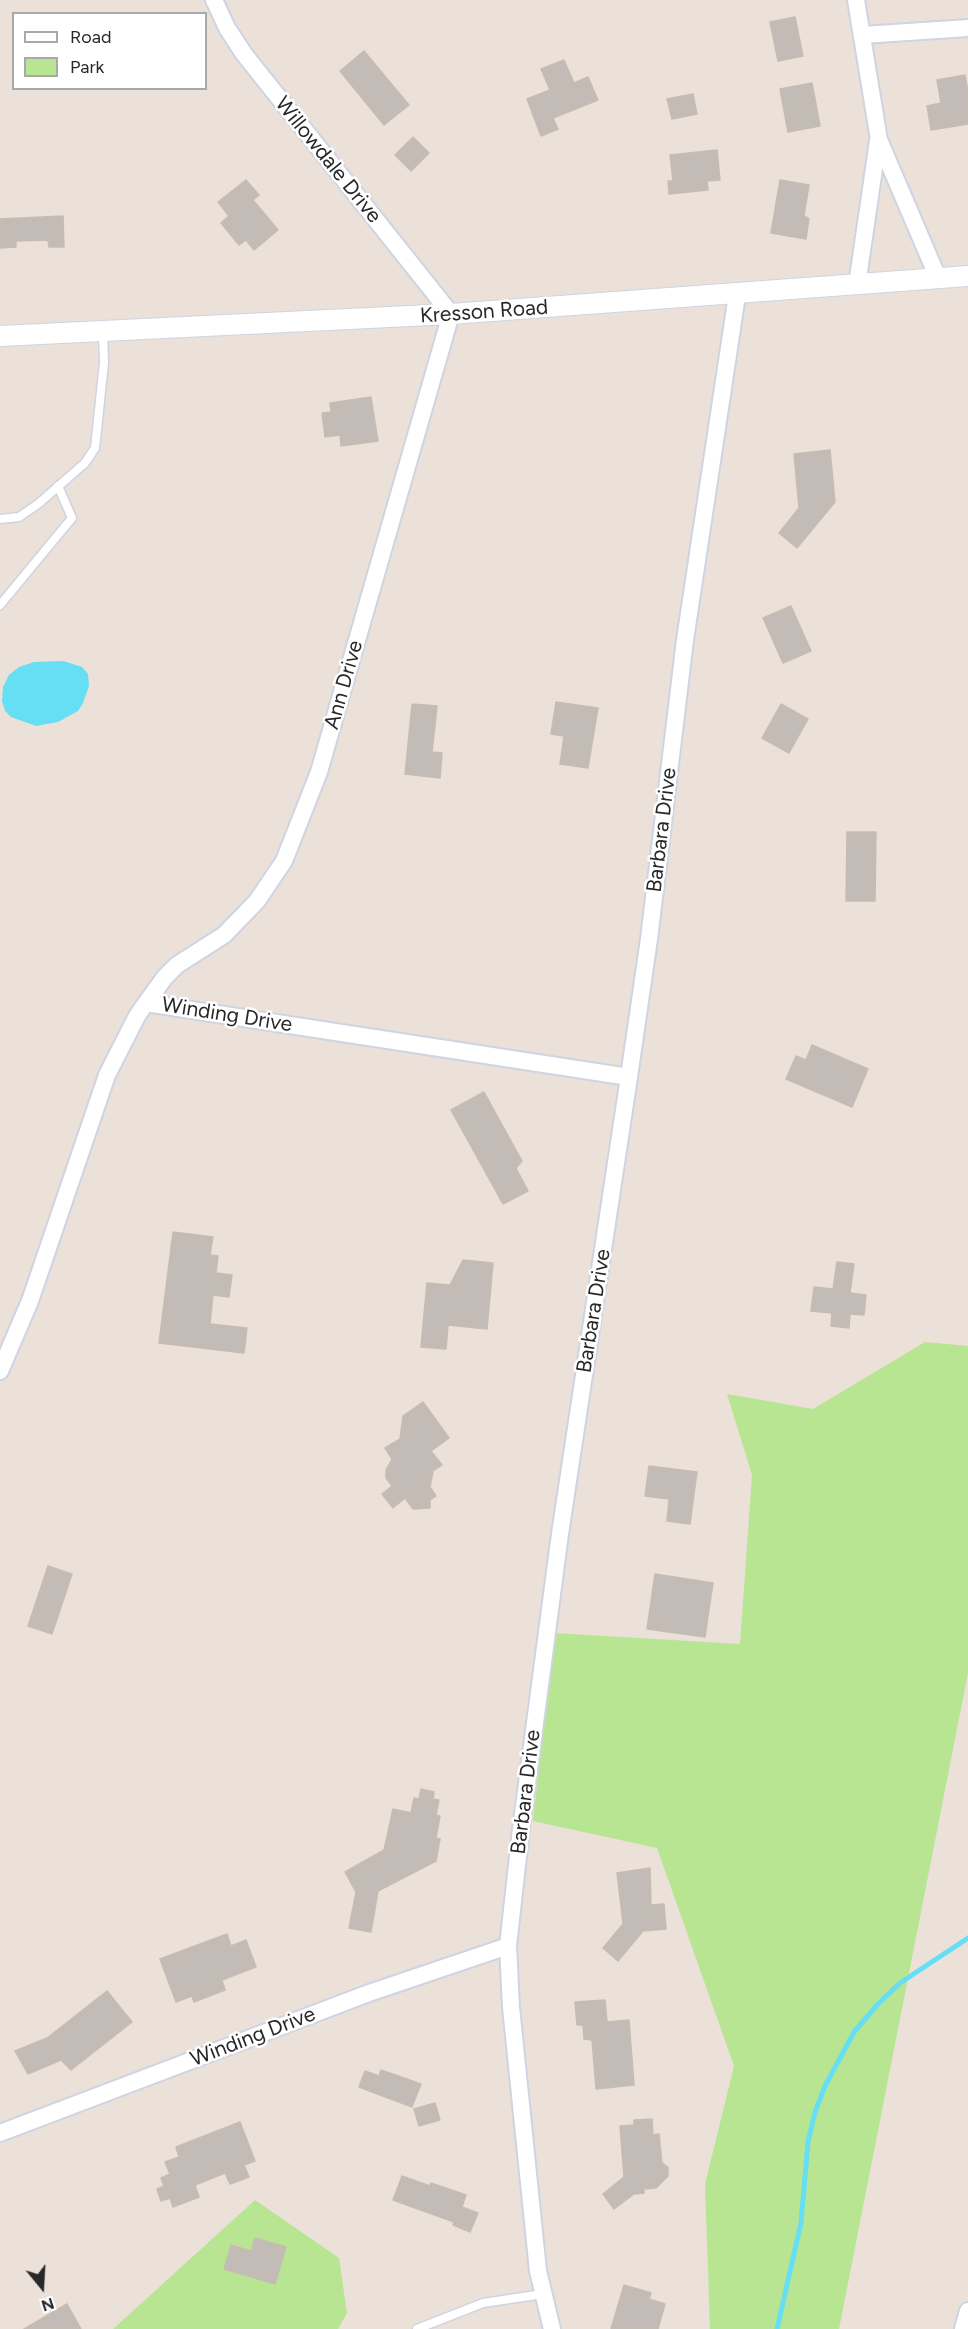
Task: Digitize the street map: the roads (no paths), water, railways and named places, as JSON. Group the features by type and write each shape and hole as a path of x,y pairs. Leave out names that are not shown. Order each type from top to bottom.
{"street":[{"name":"Willowdale Drive","path":"214,0 227,28 244,54 451,314"},
{"path":"856,0 879,140 938,278"},
{"path":"863,35 968,28"},
{"path":"857,285 879,140"},
{"name":"Kresson Road","path":"0,336 451,314 737,295 968,276"},
{"name":"Barbara Drive","path":"552,2329 538,2271 510,2007 508,1946 559,1542 649,939 685,640 737,295"},
{"name":"Ann Drive","path":"146,1003 177,965 224,935 241,918 257,901 284,861 319,772 451,314"},
{"name":"Winding Drive","path":"0,1371 30,1301 107,1075 146,1003 629,1077"},
{"name":"Winding Drive","path":"0,2133 369,1993 508,1946"},
{"path":"963,2329 968,2311"}],"lane":[{"path":"0,519 19,517 85,463 95,448 104,363 104,332"},
{"path":"0,605 72,518 58,486"},
{"path":"417,2329 483,2302 543,2294"}],"water":[{"path":"63,661 82,667 88,674 89,686 78,711 58,722 36,726 11,717 5,711 2,701 3,687 9,675 19,667 34,662"}],"waterway":[{"path":"777,2329 801,2223 808,2142 815,2112 825,2086 854,2032 878,2004 900,1983 968,1938"}]}
